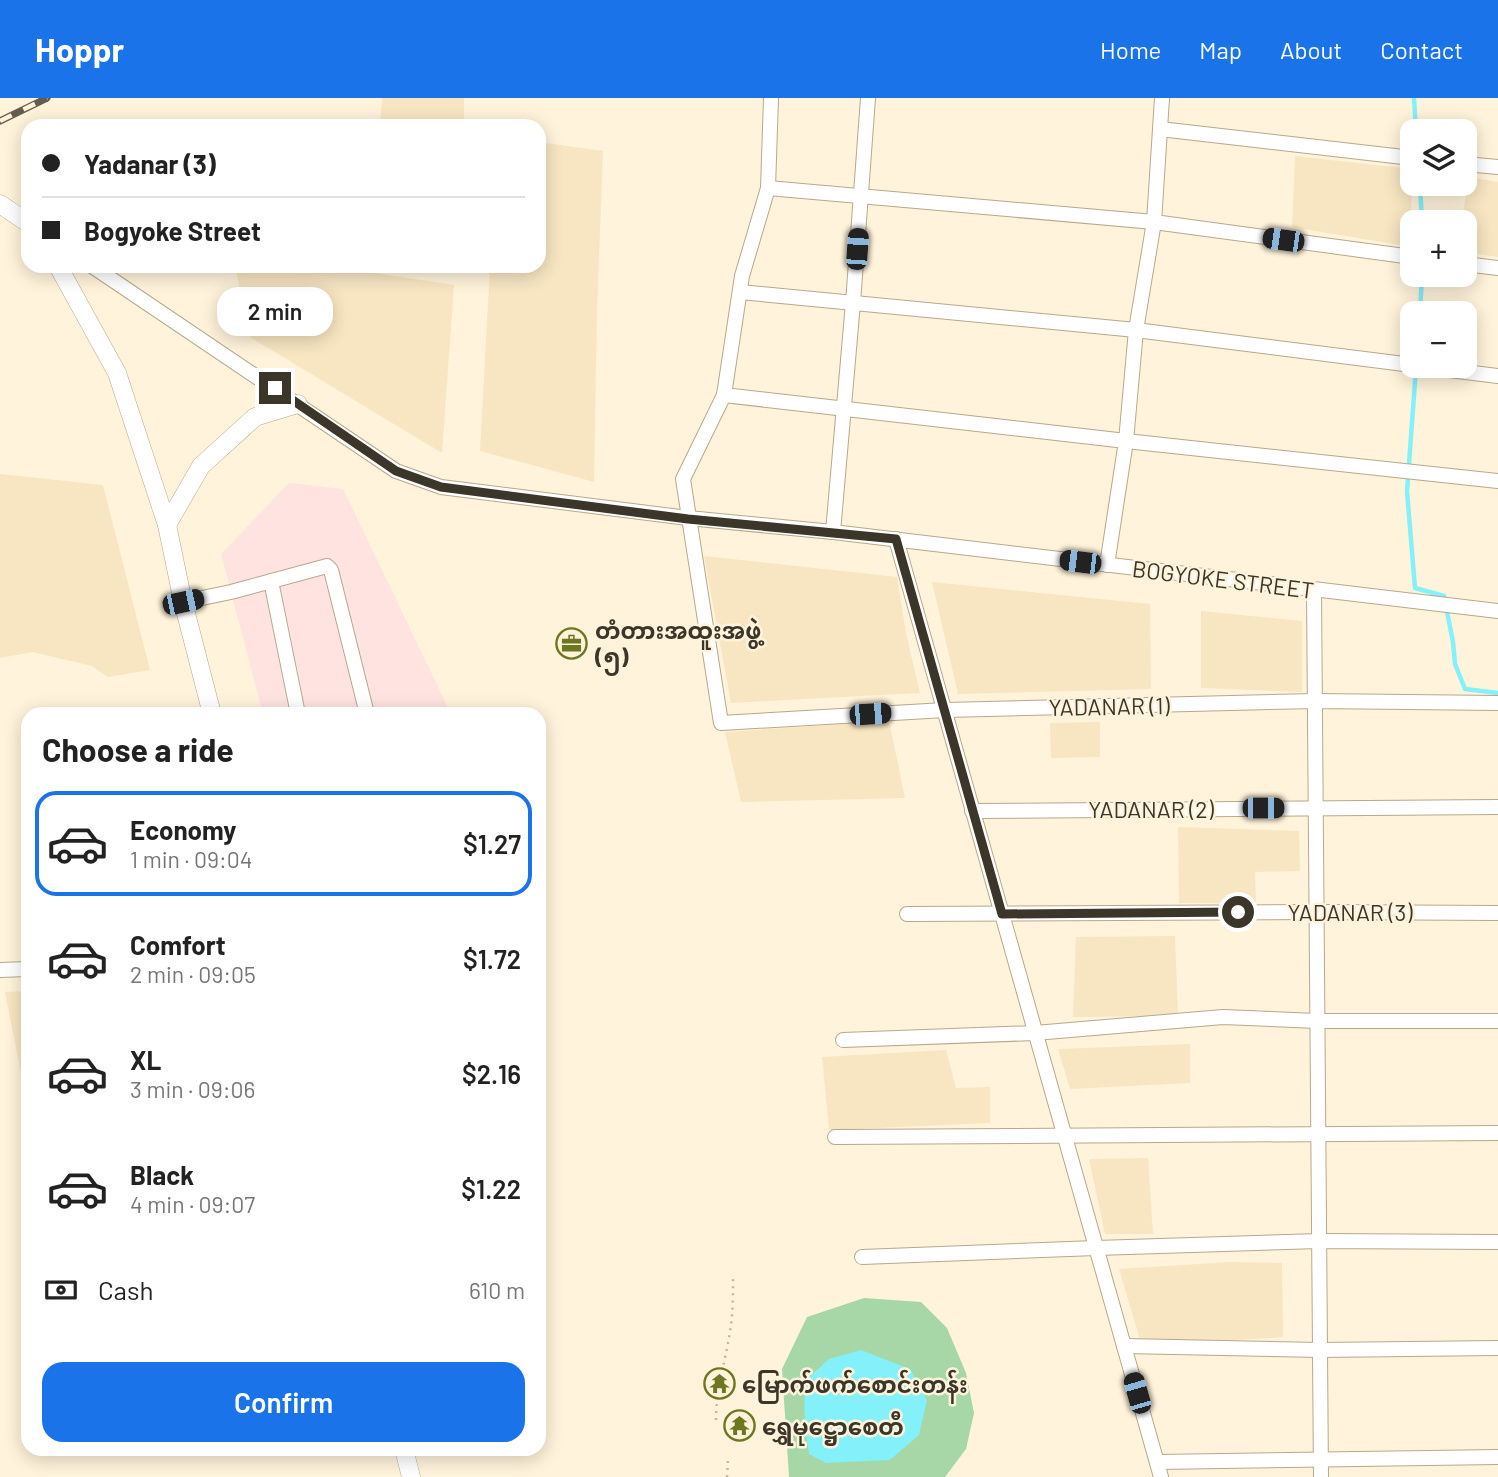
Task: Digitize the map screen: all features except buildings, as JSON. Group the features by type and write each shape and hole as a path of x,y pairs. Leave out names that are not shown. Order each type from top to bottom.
{"main road":[{"path":"0,204 21,218"},
{"path":"62,273 117,373 167,525 183,602 210,707"},
{"path":"167,525 201,466 255,417 298,404"},
{"path":"406,1456 411,1477"}],"street":[{"path":"688,519 683,479 724,395 742,276 768,188 771,98"},
{"path":"833,532 868,98"},
{"path":"1107,565 1126,441 1136,330 1154,222 1162,98"},
{"path":"1160,129 1400,156"},
{"path":"1477,165 1498,167"},
{"path":"768,188 1154,222 1400,255"},
{"path":"1477,265 1498,268"},
{"name":"BOGYOKE STREET","path":"102,273 396,471 441,487 688,519 896,539 1498,611"},
{"path":"740,292 1136,330 1400,364"},
{"path":"1477,373 1498,376"},
{"path":"724,395 1498,481"},
{"name":"YADANAR (1)","path":"688,519 721,723 945,710 1315,701 1497,703"},
{"path":"896,539 1161,1477"},
{"path":"183,602 327,566 331,570 365,707"},
{"path":"271,581 297,707"},
{"path":"1314,590 1321,1477"},
{"name":"YADANAR (2)","path":"972,811 1498,807"},
{"name":"YADANAR (3)","path":"907,915 1498,913"},
{"path":"0,970 21,970"},
{"path":"843,1040 1035,1033 1223,1017 1317,1021 1498,1021"},
{"path":"835,1137 1498,1133"},
{"path":"862,1257 1319,1241 1498,1242"},
{"path":"1124,1346 1320,1350 1498,1348"},
{"path":"1157,1462 1498,1457"}],"path":[{"path":"716,1420 719,1379 732,1318 733,1278"},
{"path":"727,1477 728,1460"}],"shaded area":[{"path":"382,98 464,98 464,119 380,119"},
{"path":"546,143 603,151 594,482 480,451 490,273 546,273"},
{"path":"1295,156 1400,168 1400,196 1412,196 1411,210 1400,210 1400,245 1292,227"},
{"path":"1477,179 1498,182 1498,257 1477,254 1477,210 1464,210 1465,196 1477,196"},
{"path":"236,273 374,273 454,285 442,453 250,337"},
{"path":"0,474 103,485 150,670 108,677 92,666 33,652 0,658"},
{"path":"289,483 343,489 448,707 261,707 221,554"},
{"path":"704,556 897,577 920,693 731,703"},
{"path":"932,582 1150,604 1151,689 958,694"},
{"path":"1201,611 1302,621 1302,692 1201,688"},
{"path":"889,721 905,798 741,802 725,732"},
{"path":"1100,722 1100,757 1051,758 1050,723"},
{"path":"1178,827 1299,831 1300,871 1255,872 1256,903 1179,903"},
{"path":"1175,936 1178,1016 1073,1017 1076,937"},
{"path":"21,991 21,1073 5,992"},
{"path":"1190,1044 1190,1083 1070,1089 1058,1049"},
{"path":"946,1050 956,1088 990,1087 990,1123 829,1130 822,1057"},
{"path":"1148,1158 1153,1234 1105,1234 1089,1159"},
{"path":"1230,1262 1282,1263 1283,1337 1140,1340 1119,1269"}],"green space":[{"path":"864,1298 921,1302 947,1328 966,1373 974,1413 966,1449 945,1477 789,1477 782,1369 807,1317"}],"water":[{"path":"861,1350 910,1369 927,1400 919,1435 890,1460 826,1463 809,1454 804,1382 829,1359"}],"waterway":[{"path":"1414,98 1415,119"},
{"path":"1421,196 1421,210"},
{"path":"1421,287 1421,301"},
{"path":"1415,378 1407,491 1415,588 1444,596 1455,664 1465,689 1498,693"}],"railway":[{"path":"0,121 47,98"}],"place":[{"name":"တံတားအထူးအဖွဲ့ (၅)","path":"572,643"},
{"name":"မြောက်ဖက်စောင်းတန်း","path":"719,1384"},
{"name":"ရွှေမုဋ္ဌောစေတီ","path":"739,1426"}],"route":[{"path":"275,388 396,471 441,487 688,519 896,539 1002,914 1238,912"}]}
